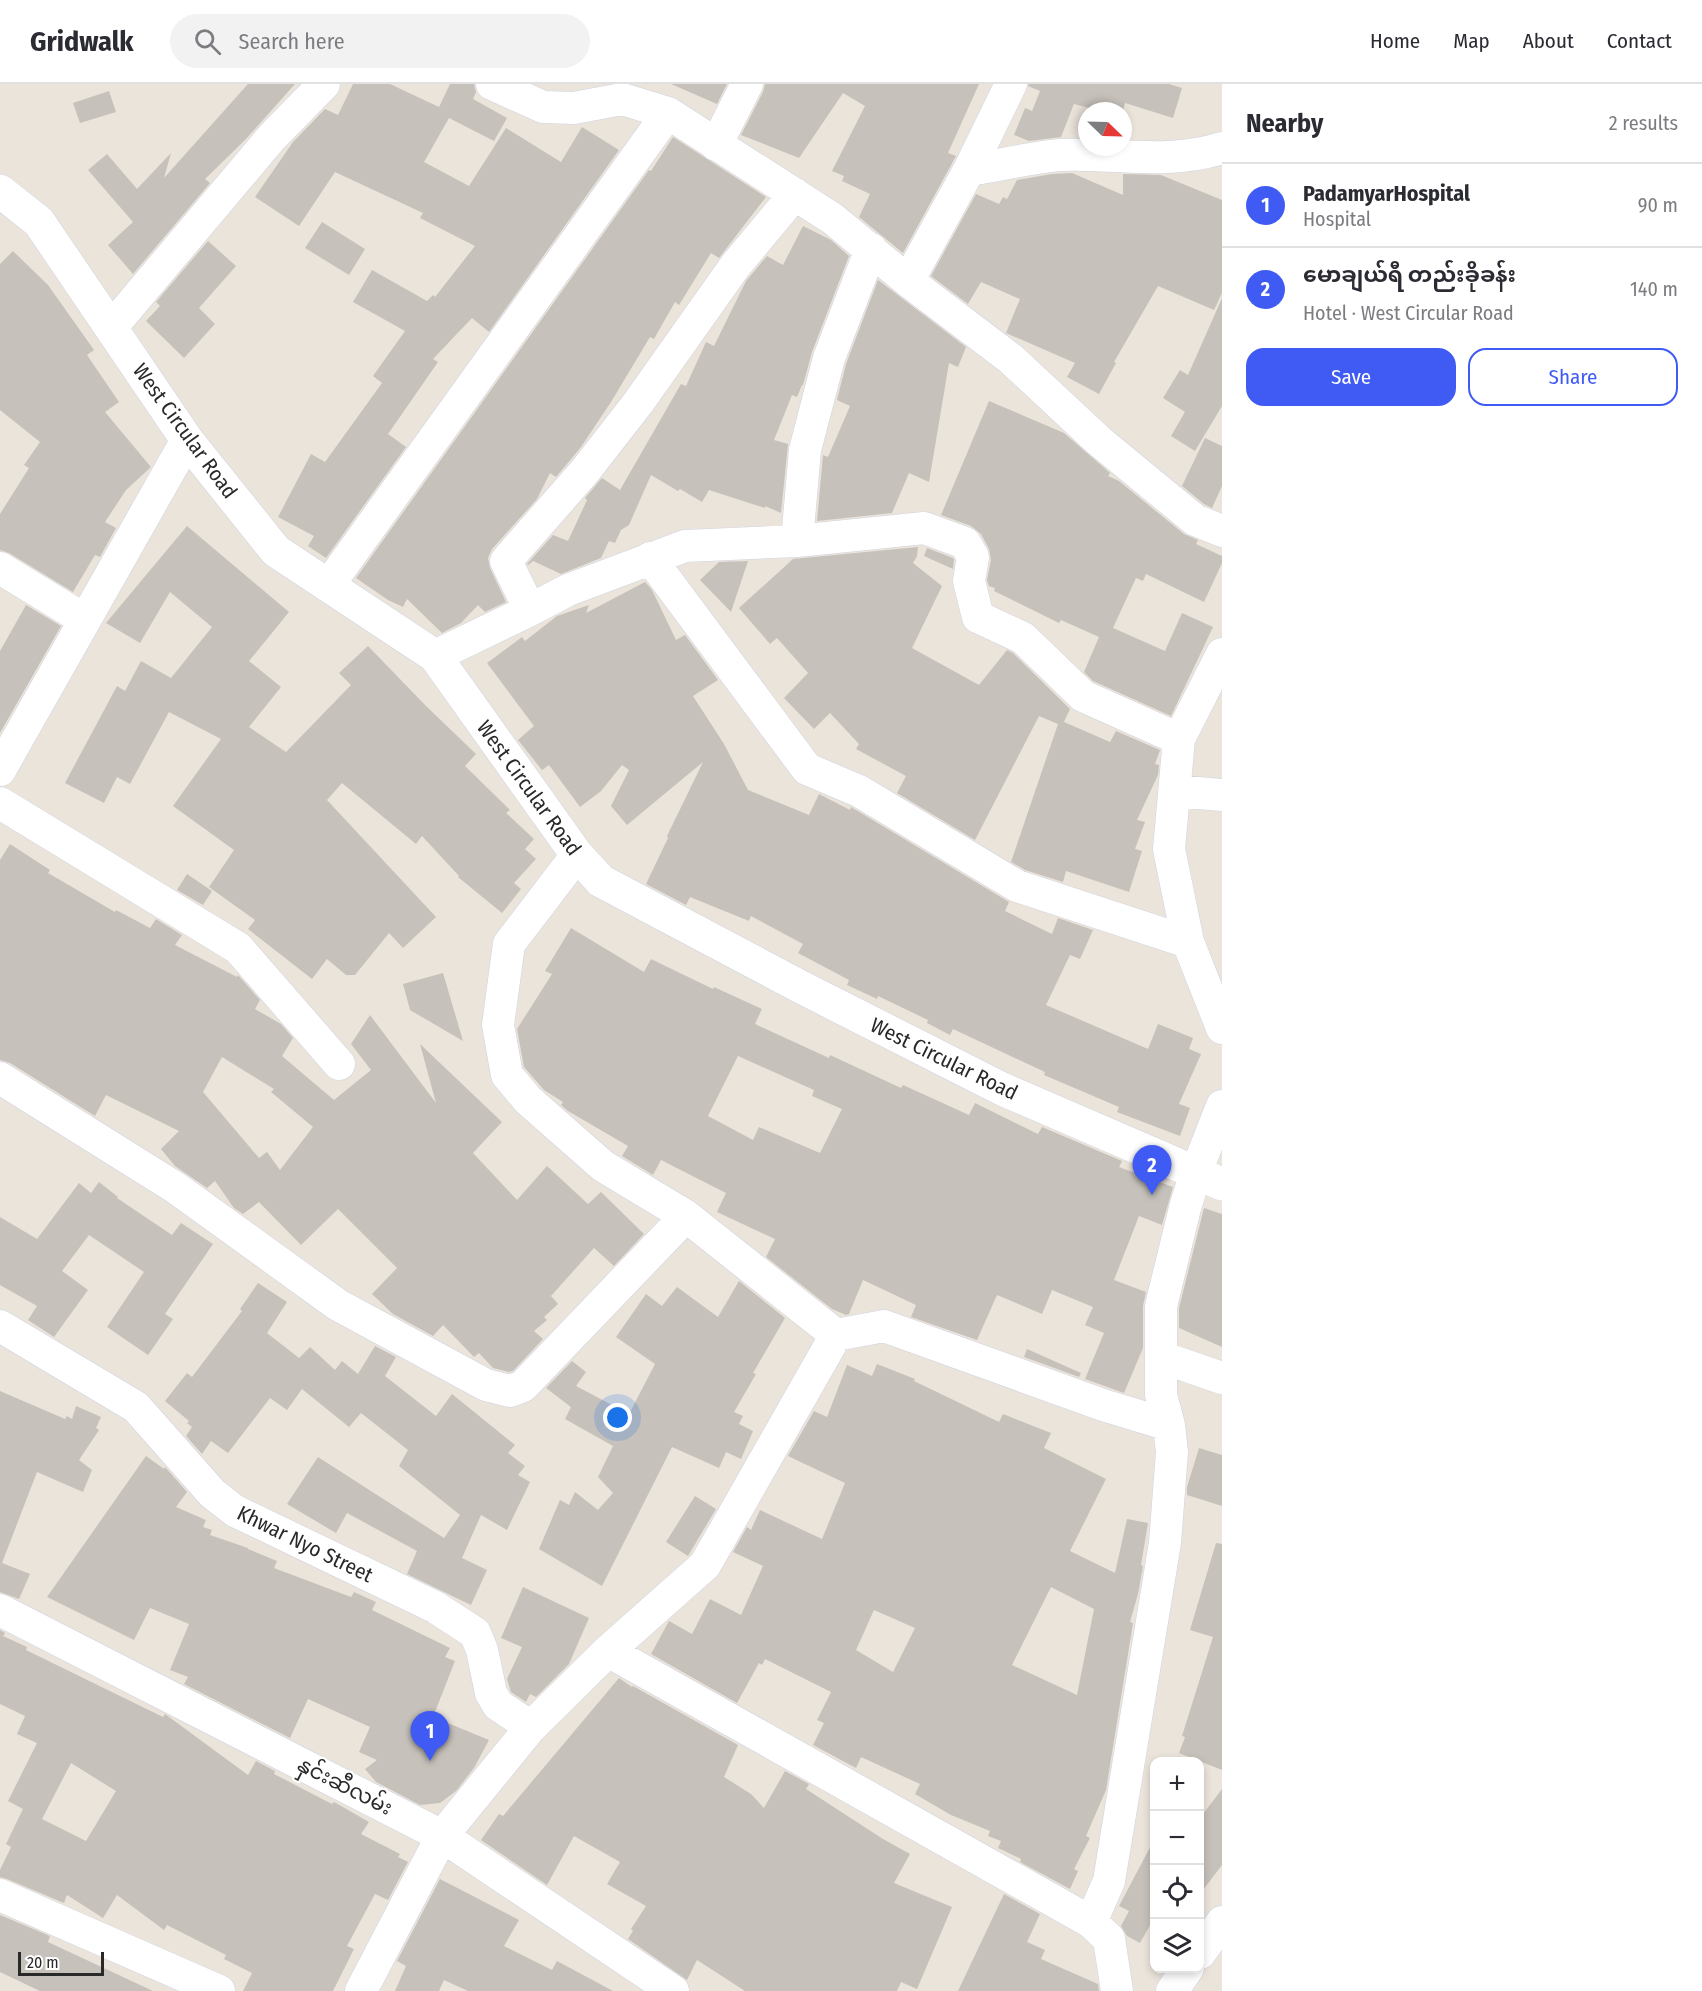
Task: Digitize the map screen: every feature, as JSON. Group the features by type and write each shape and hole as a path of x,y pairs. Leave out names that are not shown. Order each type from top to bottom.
{"street":[{"path":"111,328 272,136 324,84"},
{"path":"492,84 543,107 574,108 622,99 668,113 833,219 908,281 1011,359 1099,441 1195,520 1222,531"},
{"path":"716,145 747,84"},
{"path":"908,281 969,171 1011,84"},
{"path":"328,586 668,113"},
{"path":"969,171 1060,155 1153,158 1204,154 1222,148"},
{"name":"West Circular Road","path":"0,191 39,222 187,440 276,551 435,656 577,855 601,881 801,987 1002,1089 1209,1178"},
{"path":"530,610 506,561 585,471 638,403 735,266 795,194"},
{"path":"797,541 805,450 830,358 871,249"},
{"path":"0,770 187,440"},
{"path":"435,656 568,590 685,546 797,541 924,528 965,543 973,557 969,581 978,617 1023,638 1083,696 1179,739"},
{"path":"650,558 807,769 859,791 1017,886 1188,942"},
{"path":"0,568 85,620"},
{"path":"1222,654 1179,739 1169,849 1188,942 1222,1028"},
{"path":"1175,791 1222,795"},
{"path":"0,803 238,948 339,1064"},
{"path":"577,855 509,944 498,1025 507,1075 528,1100 603,1166 686,1216 836,1335 884,1326 1103,1405 1169,1425"},
{"path":"0,1078 176,1188 338,1305 486,1385 510,1391 523,1386 686,1216"},
{"path":"1091,1922 1109,1881 1165,1543 1172,1452 1169,1425 1161,1395 1161,1306 1185,1208 1209,1178 1222,1106"},
{"name":"Khwar Nyo Street","path":"0,1326 136,1407 212,1493 235,1511 435,1607 474,1633 482,1650 491,1693 498,1705 531,1727"},
{"path":"361,1991 442,1836 531,1727 608,1651 705,1565 836,1335"},
{"path":"1161,1357 1222,1378"},
{"name":"နှင်းဆီလမ်း","path":"0,1610 442,1836 673,1991"},
{"path":"608,1651 1091,1922 1109,1939 1117,1991"},
{"path":"0,1895 219,1991"},
{"path":"1204,1947 1222,1922"},
{"path":"1172,1991 1185,1973"}],"building":[{"path":"248,84 295,84 245,140 205,179 210,183 133,274 108,245 133,222 88,170 107,154 137,189 171,153 164,178"},
{"path":"353,84 390,84 439,107 450,84 474,84 476,92 473,99 507,118 494,141 449,118 424,162 469,186 506,128 561,162 582,127 619,150 489,332 472,318 433,359 438,362 388,434 406,447 326,558 308,546 314,536 278,517 311,454 325,462 382,383 373,376 405,331 353,302 372,270 427,301 433,295 435,297 475,246 420,218 423,213 335,172 299,226 255,197 293,142 325,109 338,115"},
{"path":"671,84 727,84 717,104"},
{"path":"765,84 979,84 948,153 956,156 903,253 859,217 870,194 842,181 844,176 832,171 865,106 843,93 799,158 741,135"},
{"path":"1029,84 1169,84 1182,88 1173,118 1132,105 1132,102 1078,102 1078,105 1074,104 1061,137 1029,141 1014,135 1025,108 1032,111 1040,91 1028,86"},
{"path":"109,91 116,112 80,123 73,103"},
{"path":"673,137 766,197 719,258 711,253 679,305 675,302 654,339 650,337 581,447 556,477 550,473 537,499 492,549 488,558 490,568 506,602 485,612 478,605 461,623 442,633 407,599 403,607 388,600 356,578 649,170 651,171"},
{"path":"1072,173 1123,195 1123,174 1161,175 1222,200 1222,293 1214,310 1158,286 1114,362 1116,363 1099,394 1067,377 1075,363 1006,333 1020,299 981,282 968,304 931,276 976,194 999,204 1003,197 1007,199 1017,180"},
{"path":"322,222 365,249 349,275 305,248"},
{"path":"803,226 831,240 849,256 812,352 803,385 797,397 792,395 774,440 788,444 781,513 709,490 702,502 651,475 629,525 621,530 615,543 609,541 601,558 561,574 533,561 528,565 553,535 568,541 587,500 585,498 602,478 620,490 681,384 686,386 706,342 714,346 746,281 767,256 783,265"},
{"path":"208,241 236,266 199,308 215,324 184,358 146,321 160,306 156,302"},
{"path":"13,251 48,285 94,350 87,355 119,402 105,412 151,467 126,490 105,522 116,528 100,557 95,555 73,592 9,553 0,550 0,514 29,468 24,465 40,442 0,410 0,264"},
{"path":"878,280 966,347 958,367 949,363 929,482 909,473 892,513 817,521 823,455 828,457 850,406 837,400 846,364"},
{"path":"1222,298 1222,406 1195,451 1171,436 1185,412 1163,398 1180,370 1188,375"},
{"path":"989,401 1064,433 1110,473 1108,476 1119,481 1184,534 1198,540 1196,544 1222,556 1222,563 1204,602 1146,574 1143,581 1136,578 1113,628 1165,651 1182,613 1213,627 1171,716 1093,681 1084,672 1099,637 1061,620 1059,623 994,591 995,588 989,586 987,580 991,560 989,549 981,534 971,526 941,515"},
{"path":"1205,438 1222,446 1222,486 1212,508 1182,486"},
{"path":"187,526 289,612 249,661 281,687 249,727 286,752 351,685 339,673 368,646 476,754 465,766 510,810 506,813 534,839 525,849 536,859 514,883 521,889 502,913 458,877 422,836 416,844 342,783 327,800 436,917 403,948 389,933 355,975 346,975 327,959 312,979 248,929 255,920 209,887 234,850 173,806 221,739 169,712 130,784 117,777 104,803 65,783 117,686 125,691 141,661 171,678 212,627 170,592 140,643 106,623"},
{"path":"918,547 913,563 942,586 912,648 979,685 1007,650 1013,653 1070,709 1064,722 1110,742 1116,731 1160,750 1155,764 1159,765 1158,775 1137,820 1145,822 1135,849 1142,851 1129,892 1066,871 1063,882 1025,870 1011,862 1058,724 1039,716 975,840 897,793 906,776 856,749 859,744 830,713 814,729 784,698 808,673 777,638 770,644 739,608 793,559"},
{"path":"927,548 953,558 953,569 924,556"},
{"path":"748,561 731,612 700,580 719,562"},
{"path":"645,582 652,590 676,640 685,635 718,680 693,696 724,744 748,790 809,815 819,794 850,810 851,807 1009,902 1005,911 1052,934 1058,918 1093,930 1080,959 1070,955 1046,1005 1148,1049 1158,1024 1193,1038 1189,1049 1201,1054 1179,1104 1190,1108 1180,1136 1117,1112 1119,1107 1044,1075 1045,1072 953,1029 950,1035 927,1023 928,1020 878,996 877,999 847,985 849,980 798,953 803,944 751,916 749,921 690,897 686,905 646,884 703,762 627,825 611,806 629,770 622,765 601,791 580,807 549,765 542,770 518,740 534,726 487,663 522,637 525,641 557,616 589,605 586,613"},
{"path":"26,605 61,626 0,733 0,651"},
{"path":"10,844 50,870 48,873 115,912 116,910 150,928 156,919 182,935 175,945 237,977 238,975 260,1000 255,1009 281,1024 293,1038 282,1056 334,1100 371,1070 351,1044 370,1015 436,1103 420,1044 502,1122 473,1153 517,1200 547,1166 588,1204 601,1192 644,1234 614,1266 594,1248 551,1296 558,1304 544,1317 547,1320 534,1331 543,1339 513,1371 493,1368 479,1353 474,1357 443,1325 433,1336 393,1314 372,1294 397,1268 338,1209 301,1245 259,1202 243,1214 234,1208 215,1181 207,1188 175,1166 161,1149 179,1131 106,1095 95,1116 10,1063 0,1060 0,860","holes":["222,1057 274,1089 271,1092 313,1127 280,1170 267,1152 259,1158 203,1092"]},
{"path":"187,874 212,891 203,905 177,890"},
{"path":"571,928 644,972 651,959 713,989 714,987 762,1009 755,1024 829,1058 830,1055 901,1088 903,1085 969,1115 975,1103 1038,1134 1042,1127 1122,1161 1119,1167 1173,1187 1162,1225 1139,1216 1114,1280 1146,1292 1143,1306 1143,1348 1124,1393 1085,1379 1104,1333 1085,1325 1093,1307 1052,1290 1042,1314 997,1295 977,1340 911,1317 916,1305 863,1280 849,1314 846,1315 832,1309 766,1257 775,1239 717,1212 726,1193 661,1160 653,1175 622,1156 628,1146 568,1111 561,1105 563,1102 544,1090 524,1067 517,1029 552,974 545,971","holes":["738,1056 814,1090 812,1096 842,1109 820,1153 759,1127 753,1140 708,1116"]},
{"path":"443,973 463,1041 410,1010 403,984"},
{"path":"99,1182 117,1198 172,1235 181,1223 213,1244 165,1314 173,1319 148,1355 107,1327 144,1272 89,1235 62,1271 88,1290 54,1337 28,1320 37,1306 0,1285 0,1217 37,1239 79,1183 91,1193"},
{"path":"1204,1208 1222,1214 1222,1347 1179,1328 1179,1308"},
{"path":"739,1281 785,1318 753,1373 756,1374 734,1412 743,1416 739,1424 753,1431 741,1459 726,1452 719,1468 672,1447 602,1586 539,1549 560,1500 569,1505 575,1492 598,1510 613,1493 598,1477 613,1446 565,1419 571,1407 546,1388 572,1361 586,1372 576,1386 629,1414 655,1364 616,1337 646,1294 662,1306 677,1287 718,1317"},
{"path":"258,1283 287,1302 267,1333 299,1358 310,1347 335,1370 342,1361 358,1374 375,1346 396,1357 385,1376 436,1416 452,1394 515,1445 508,1453 525,1466 518,1475 530,1482 507,1530 481,1515 462,1558 487,1570 471,1605 407,1574 417,1551 347,1513 336,1533 287,1504 318,1457 444,1538 460,1515 399,1466 408,1450 361,1413 349,1427 302,1389 287,1410 270,1398 228,1453 211,1441 202,1454 186,1436 192,1427 187,1423 189,1421 165,1401 187,1373 192,1377 242,1311 240,1309"},
{"path":"1027,1349 1081,1373 1079,1377 1024,1357"},
{"path":"877,1364 915,1379 914,1381 999,1422 1003,1414 1051,1433 1044,1448 1106,1479 1070,1551 1115,1573 1127,1519 1148,1523 1138,1594 1130,1622 1133,1623 1106,1790 1086,1836 1090,1838 1074,1869 1078,1871 1070,1889 1020,1862 1021,1859 998,1848 1001,1841 988,1836 990,1831 951,1815 915,1794 920,1784 861,1757 856,1768 813,1745 824,1723 817,1720 831,1692 765,1659 762,1665 759,1663 737,1703 651,1654 669,1621 692,1634 710,1599 741,1615 763,1566 733,1552 747,1527 751,1530 760,1510 822,1539 845,1483 788,1456 814,1411 827,1417 847,1365 872,1376","holes":["1051,1587 1094,1609 1077,1695 1012,1665","874,1610 915,1628 893,1672 856,1650"]},
{"path":"0,1391 65,1419 67,1416 72,1419 76,1406 101,1417 96,1428 99,1430 79,1460 92,1470 83,1492 37,1472 2,1563 30,1574 19,1599 0,1592"},
{"path":"1199,1448 1222,1455 1222,1506 1187,1495 1187,1487"},
{"path":"146,1456 164,1469 165,1467 187,1492 176,1507 206,1520 203,1527 212,1530 210,1535 277,1561 274,1568 351,1597 354,1592 376,1602 372,1610 450,1648 445,1657 455,1661 433,1717 489,1740 474,1768 456,1791 440,1803 420,1805 376,1782 365,1769 377,1760 359,1752 370,1727 308,1699 290,1738 184,1684 188,1677 170,1670 189,1624 150,1608 134,1640 47,1597"},
{"path":"695,1496 716,1509 688,1556 666,1542"},
{"path":"1216,1543 1222,1544 1222,1770 1204,1763 1204,1757 1189,1757 1179,1753 1185,1737 1182,1736 1213,1637 1190,1630"},
{"path":"523,1587 589,1618 569,1664 536,1697 530,1694 526,1702 511,1692 507,1679 522,1647 501,1638"},
{"path":"0,1630 5,1633 3,1636 27,1647 26,1650 163,1717 165,1714 248,1775 256,1761 275,1771 274,1774 332,1804 334,1802 369,1822 361,1834 400,1854 398,1857 408,1862 388,1900 375,1894 347,1946 354,1949 333,1991 243,1991 252,1973 224,1959 226,1955 167,1925 164,1930 117,1895 103,1918 67,1895 64,1903 0,1877 0,1870 11,1847 6,1844 23,1809 8,1801 37,1743 17,1734 25,1716 0,1704","holes":["71,1763 116,1791 86,1841 42,1819"]},
{"path":"619,1678 738,1745 724,1777 751,1794 764,1808 785,1771 809,1784 806,1789 910,1854 894,1883 952,1907 917,1989 901,1982 897,1991 745,1991 697,1960 687,1980 628,1939 633,1931 631,1929 646,1906 607,1884 620,1862 574,1836 547,1885 481,1840 499,1814 503,1816"},
{"path":"1222,1789 1222,1865 1204,1889 1204,1865 1204,1813"},
{"path":"1150,1847 1150,1925 1140,1943 1127,1936 1121,1926 1129,1911 1119,1906"},
{"path":"440,1879 519,1920 504,1946 552,1970 557,1961 613,1991 468,1991 444,1980 439,1991 395,1991 406,1966 397,1961"},
{"path":"1004,1894 1040,1914 1027,1942 1045,1950 1041,1959 1098,1984 1099,1991 958,1991"},
{"path":"0,1915 50,1936 48,1942 153,1991 40,1991 0,1972"}],"place":[{"name":"မောချယ်ရီ တည်းခိုခန်း","path":"1152,1195"},
{"name":"PadamyarHospital","path":"430,1761"}]}
